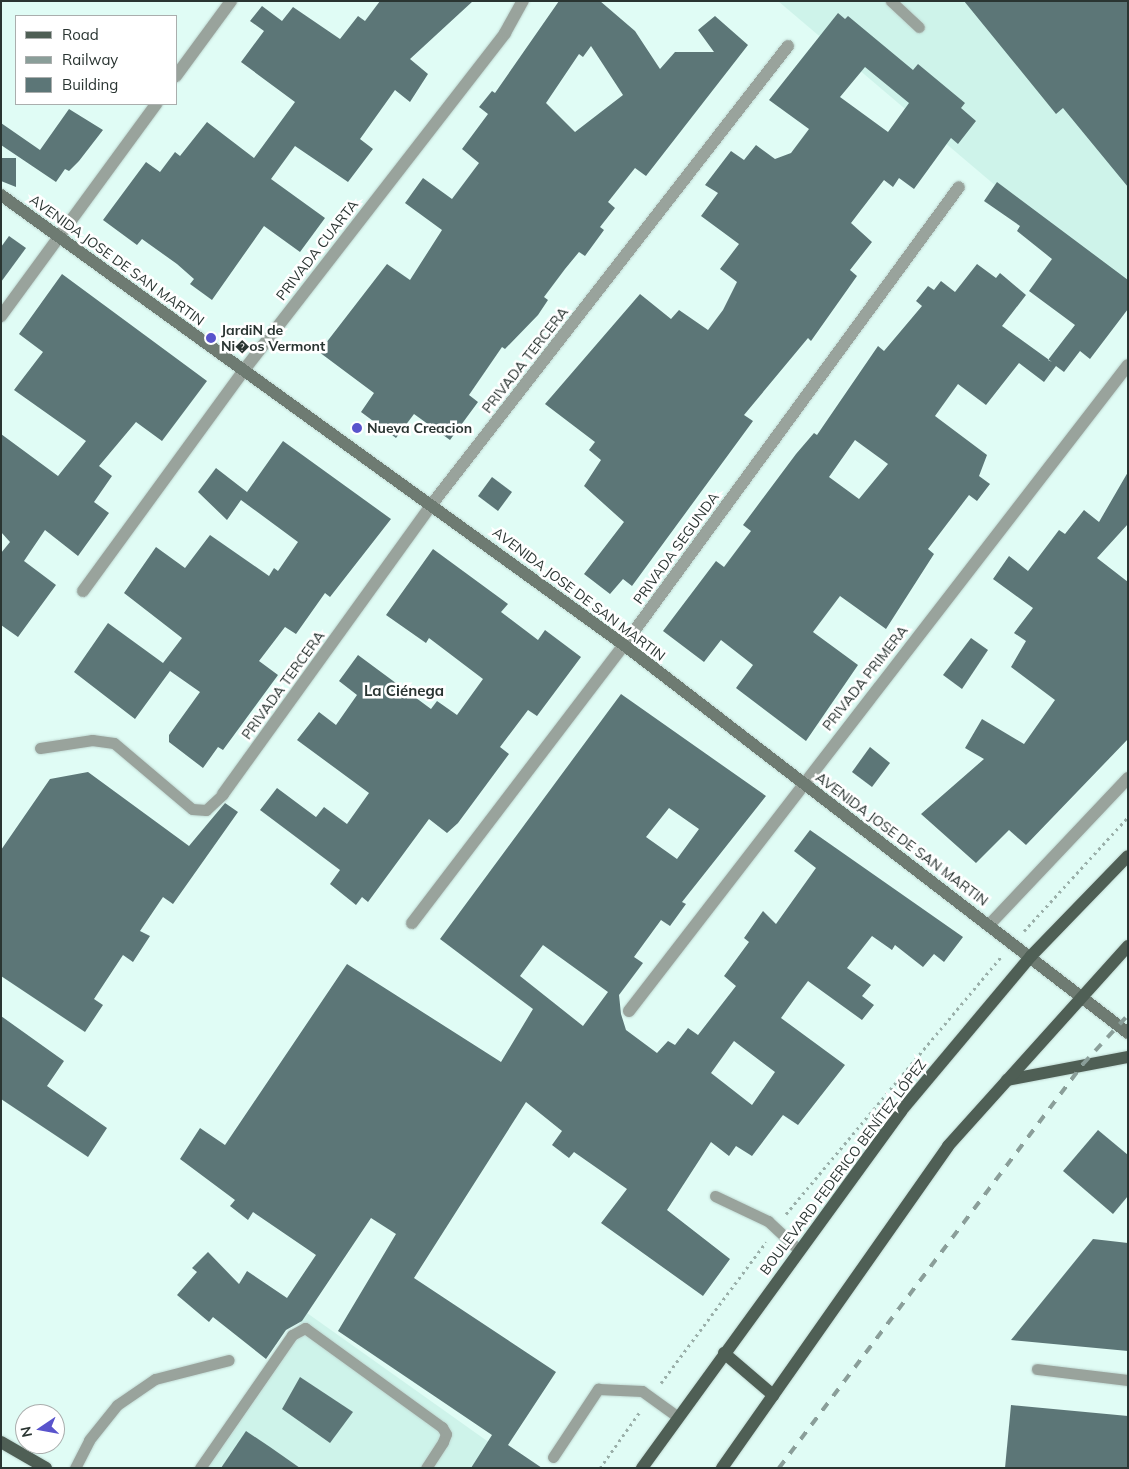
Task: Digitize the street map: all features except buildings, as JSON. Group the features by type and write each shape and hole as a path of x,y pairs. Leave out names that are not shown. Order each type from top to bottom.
{"main road":[{"name":"AVENIDA JOSE DE SAN MARTIN","path":"1,195 624,644 990,924 1128,1033"},
{"name":"BOULEVARD FEDERICO BENÍTEZ LÓPEZ","path":"642,1468 901,1111 1031,956 1128,856"},
{"path":"722,1468 948,1146 1080,996 1128,946"},
{"path":"1007,1080 1128,1057"},
{"path":"724,1353 773,1395"},
{"path":"1,1442 46,1468"}],"street":[{"path":"178,73 231,1"},
{"name":"PRIVADA CUARTA","path":"83,591 244,370 504,33 523,1"},
{"name":"PRIVADA TERCERA","path":"223,794 432,504 788,46"},
{"path":"1,316 155,105"},
{"name":"PRIVADA SEGUNDA","path":"412,923 624,644 958,187"},
{"name":"PRIVADA PRIMERA","path":"629,1011 803,782 1128,365"},
{"path":"990,924 1128,778"}],"lane":[{"path":"891,1 919,27"},
{"path":"40,748 92,740 114,743 192,809 206,810 223,794"},
{"path":"715,1196 776,1228 799,1250"},
{"path":"200,1468 292,1335 305,1328 442,1426 446,1434 443,1442 426,1468"},
{"path":"75,1468 89,1440 117,1405 155,1379 229,1360"},
{"path":"1037,1369 1128,1380"},
{"path":"553,1457 598,1389 642,1391 678,1417"}],"path":[{"path":"600,1468 650,1397 776,1228 1013,942 1128,817"}],"shaded area":[{"path":"778,1 1128,1 1128,298"},
{"path":"307,1313 525,1468 196,1468"}],"railway":[{"path":"779,1468 1083,1064 1128,1015"}],"place":[{"name":"JardiN de Ni�os Vermont","path":"211,338"},
{"name":"Nueva Creacion","path":"357,428"}],"district":[{"name":"La Ciénega","path":"404,691"}]}
